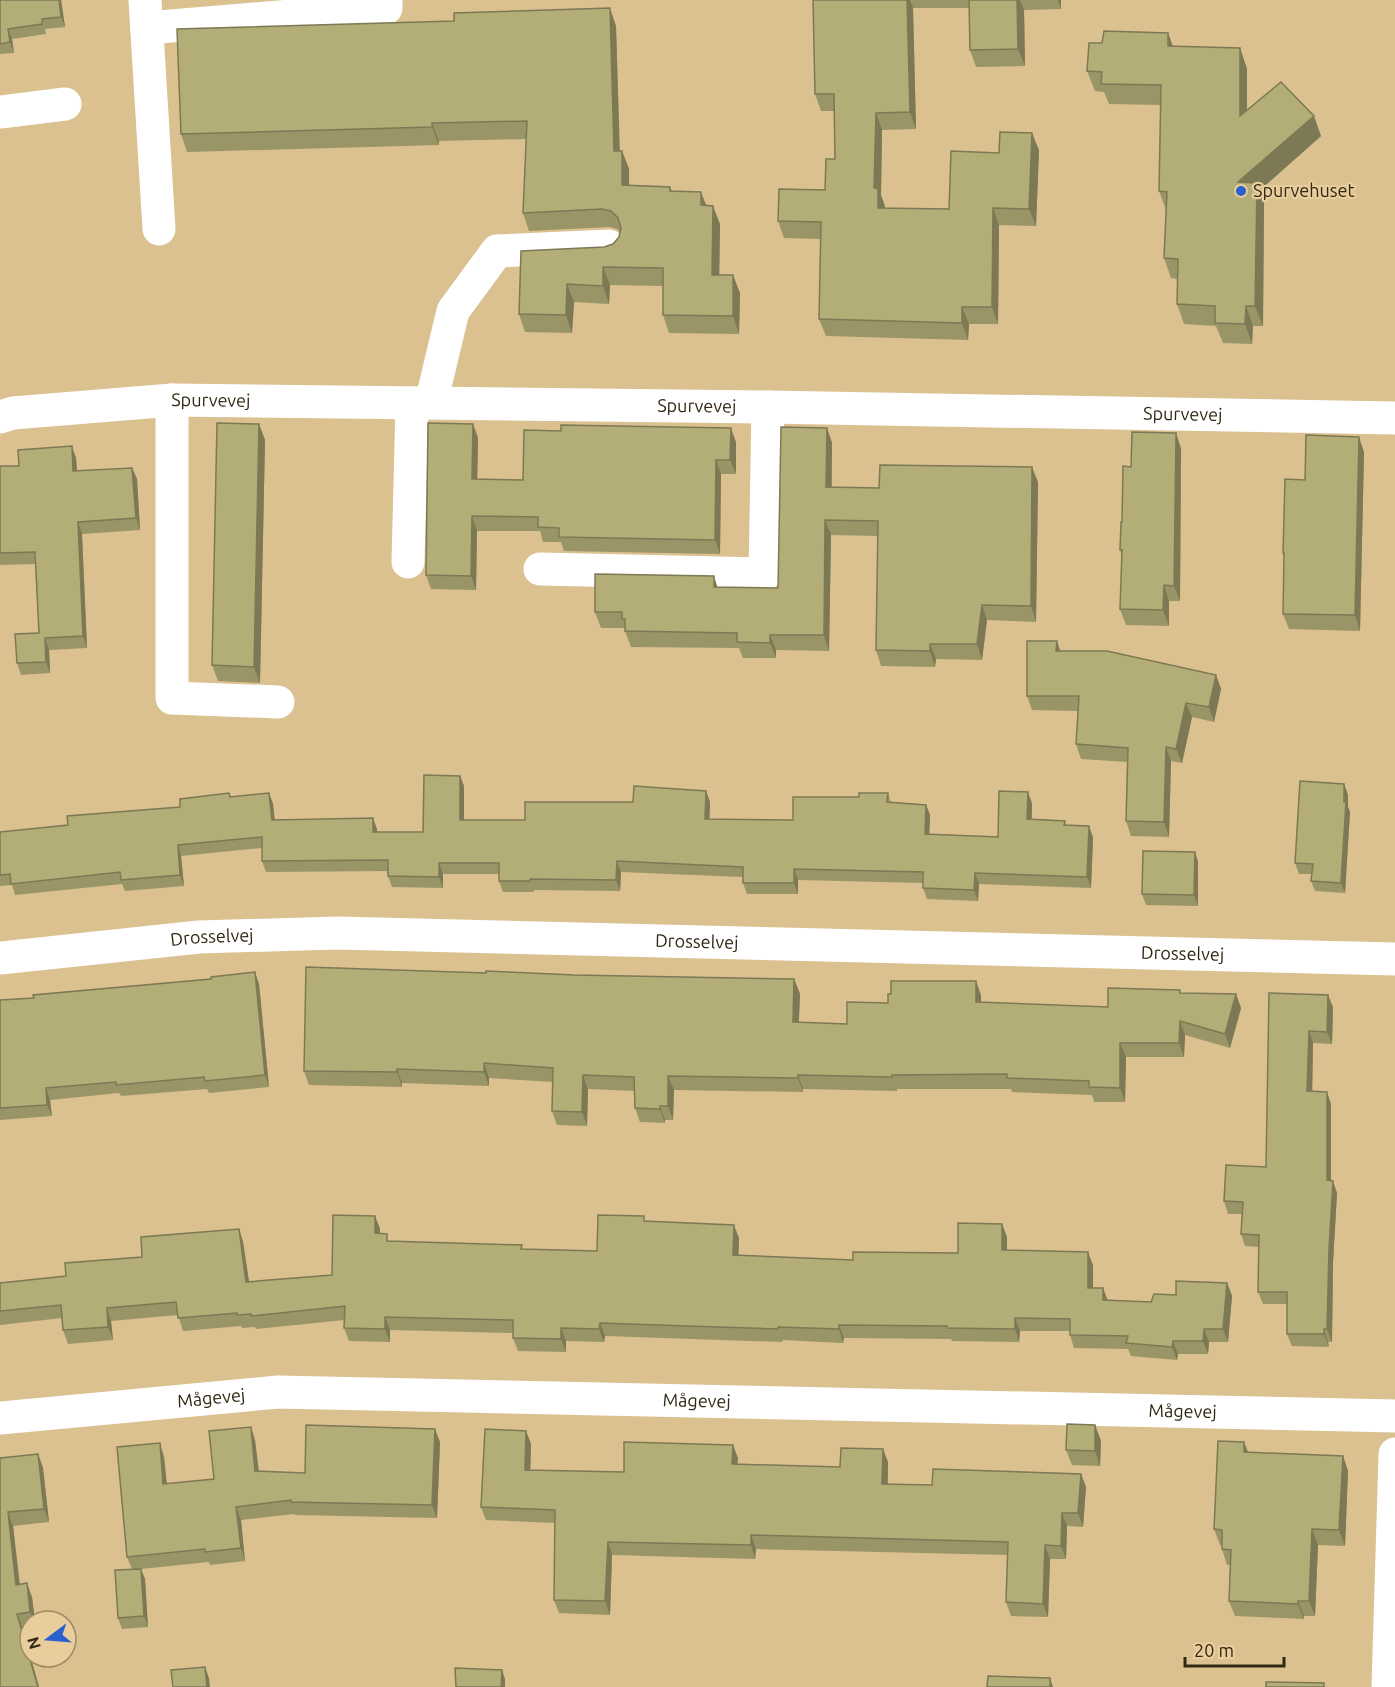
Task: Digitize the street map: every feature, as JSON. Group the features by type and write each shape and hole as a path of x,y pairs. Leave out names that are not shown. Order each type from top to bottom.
{"street":[{"path":"159,229 146,14 386,8 386,0"},
{"path":"0,112 64,104"},
{"path":"408,562 421,403 453,312 497,251 609,246"},
{"path":"172,400 172,698 278,702"},
{"name":"Spurvevej","path":"0,417 13,413 172,400 1395,418"},
{"path":"540,569 765,574 768,407"},
{"name":"Drosselvej","path":"0,958 199,937 337,933 1395,959"},
{"name":"Mågevej","path":"0,1418 278,1392 1395,1416"},
{"path":"1389,1687 1395,1454"}],"building":[{"path":"0,0 59,0 61,17 42,19 42,24 8,29 10,42 0,44"},
{"path":"813,0 907,0 910,112 876,113 874,188 878,189 878,208 949,209 951,151 999,153 1000,132 1032,133 1029,209 993,208 992,307 962,307 962,323 819,319 821,222 778,221 779,189 825,190 826,159 835,159 834,94 815,94"},
{"path":"969,0 1017,0 1018,49 970,50"},
{"path":"610,8 614,151 622,151 622,185 670,187 670,191 701,192 701,205 713,206 712,275 733,275 733,316 663,315 663,268 603,267 603,286 567,284 566,315 519,314 521,251 604,247 613,244 619,237 621,228 618,218 611,211 602,209 523,213 527,121 432,123 432,127 181,134 177,29 454,21 454,13"},
{"path":"1104,31 1168,33 1168,46 1240,48 1240,116 1281,82 1314,116 1238,182 1257,183 1255,306 1246,306 1245,324 1215,323 1215,306 1177,304 1178,259 1164,258 1167,192 1159,191 1161,85 1101,84 1102,72 1087,71 1089,43 1102,43"},
{"path":"217,423 259,424 254,667 212,665"},
{"path":"428,423 473,424 472,479 523,480 524,430 561,431 561,425 731,428 730,460 716,460 715,540 559,537 559,528 538,527 538,517 472,516 471,576 426,575"},
{"path":"781,427 827,428 826,487 879,488 880,465 1032,467 1031,606 982,605 977,644 930,644 930,651 876,650 878,521 825,520 824,635 770,635 770,643 737,642 737,633 625,631 625,619 622,619 622,612 595,612 595,574 714,576 714,587 778,588"},
{"path":"1132,432 1176,433 1174,586 1164,585 1163,610 1120,609 1123,466 1131,467"},
{"path":"1306,435 1359,437 1355,615 1283,614 1285,479 1305,480"},
{"path":"72,446 73,471 132,468 136,518 78,522 83,636 45,638 46,662 17,663 15,634 39,633 35,552 0,553 0,466 19,466 18,450"},
{"path":"1027,641 1057,641 1056,651 1107,651 1216,675 1209,707 1186,703 1176,749 1166,747 1164,822 1126,821 1128,748 1076,744 1079,696 1027,696"},
{"path":"424,775 460,776 460,820 525,820 525,802 633,802 634,786 706,791 705,819 793,820 793,797 859,797 859,793 888,793 887,802 926,805 925,834 998,837 999,791 1028,792 1027,819 1065,821 1064,825 1089,826 1087,877 975,873 974,890 923,888 923,872 794,869 794,883 743,883 743,867 617,861 616,880 499,881 499,863 439,863 439,877 388,876 388,860 262,861 262,837 178,845 180,875 121,880 120,872 11,884 10,874 0,875 0,832 68,825 67,816 180,807 180,799 229,793 230,797 269,793 272,820 373,818 373,832 423,832"},
{"path":"1300,781 1344,784 1344,802 1346,802 1341,883 1311,881 1313,864 1295,863"},
{"path":"1143,851 1195,852 1194,895 1142,894"},
{"path":"306,967 794,979 793,1022 847,1024 847,1002 888,1003 891,981 976,981 976,1002 1108,1007 1108,988 1236,994 1225,1034 1180,1021 1179,1043 1120,1043 1120,1088 1089,1087 1089,1081 1007,1078 1007,1074 892,1075 892,1077 798,1075 798,1078 668,1076 668,1106 660,1106 660,1109 635,1108 634,1077 583,1075 582,1112 552,1111 553,1068 484,1063 484,1072 397,1069 397,1072 304,1071"},
{"path":"255,972 265,1075 205,1081 204,1077 116,1085 116,1082 46,1088 47,1105 0,1108 0,1000 211,979 211,977"},
{"path":"1269,993 1328,995 1327,1032 1309,1031 1307,1091 1327,1092 1327,1180 1333,1181 1327,1329 1324,1329 1324,1334 1287,1334 1287,1292 1258,1292 1259,1235 1241,1234 1243,1202 1224,1201 1226,1165 1266,1167"},
{"path":"333,1215 375,1216 375,1233 387,1234 387,1241 522,1245 521,1249 597,1251 598,1215 644,1216 644,1221 734,1225 733,1255 853,1260 853,1252 958,1253 958,1223 1002,1224 1002,1250 1088,1252 1088,1288 1103,1288 1103,1300 1151,1302 1154,1294 1176,1295 1176,1281 1227,1283 1223,1329 1204,1329 1203,1341 1173,1341 1172,1347 1126,1343 1128,1336 1070,1335 1070,1319 1015,1318 1015,1329 839,1325 839,1329 778,1327 778,1329 600,1323 599,1329 561,1328 561,1339 513,1338 513,1320 385,1317 385,1329 344,1328 345,1306 251,1316 251,1314 237,1315 237,1313 178,1318 176,1302 107,1308 108,1327 63,1330 61,1305 0,1311 0,1283 66,1276 65,1263 142,1257 141,1237 239,1229 246,1282 332,1275"},
{"path":"1067,1424 1095,1425 1095,1451 1066,1450"},
{"path":"306,1425 435,1429 432,1505 291,1502 291,1500 236,1507 241,1548 205,1552 205,1549 127,1557 117,1447 160,1443 163,1484 214,1479 209,1431 251,1427 255,1471 305,1473"},
{"path":"485,1429 526,1431 525,1470 624,1472 624,1442 733,1445 732,1464 840,1467 841,1448 883,1449 882,1484 932,1485 933,1469 1081,1474 1078,1513 1062,1513 1061,1546 1045,1545 1043,1604 1006,1602 1008,1542 751,1535 751,1545 608,1542 605,1601 554,1600 555,1510 481,1507"},
{"path":"1218,1441 1244,1442 1244,1452 1343,1456 1339,1530 1312,1529 1309,1601 1298,1601 1298,1604 1229,1601 1231,1550 1222,1549 1222,1530 1214,1529"},
{"path":"38,1454 44,1509 8,1512 16,1585 27,1583 30,1609 18,1609 17,1614 18,1669 33,1669 38,1687 0,1687 0,1458"},
{"path":"141,1569 144,1616 118,1618 115,1570"},
{"path":"205,1667 207,1687 173,1687 171,1670"},
{"path":"455,1668 502,1670 501,1687 456,1687"},
{"path":"988,1676 1050,1678 1050,1687 987,1687"},
{"path":"1266,1682 1324,1683 1324,1687 1266,1687"}],"place":[{"name":"Spurvehuset","path":"1241,191"}]}
